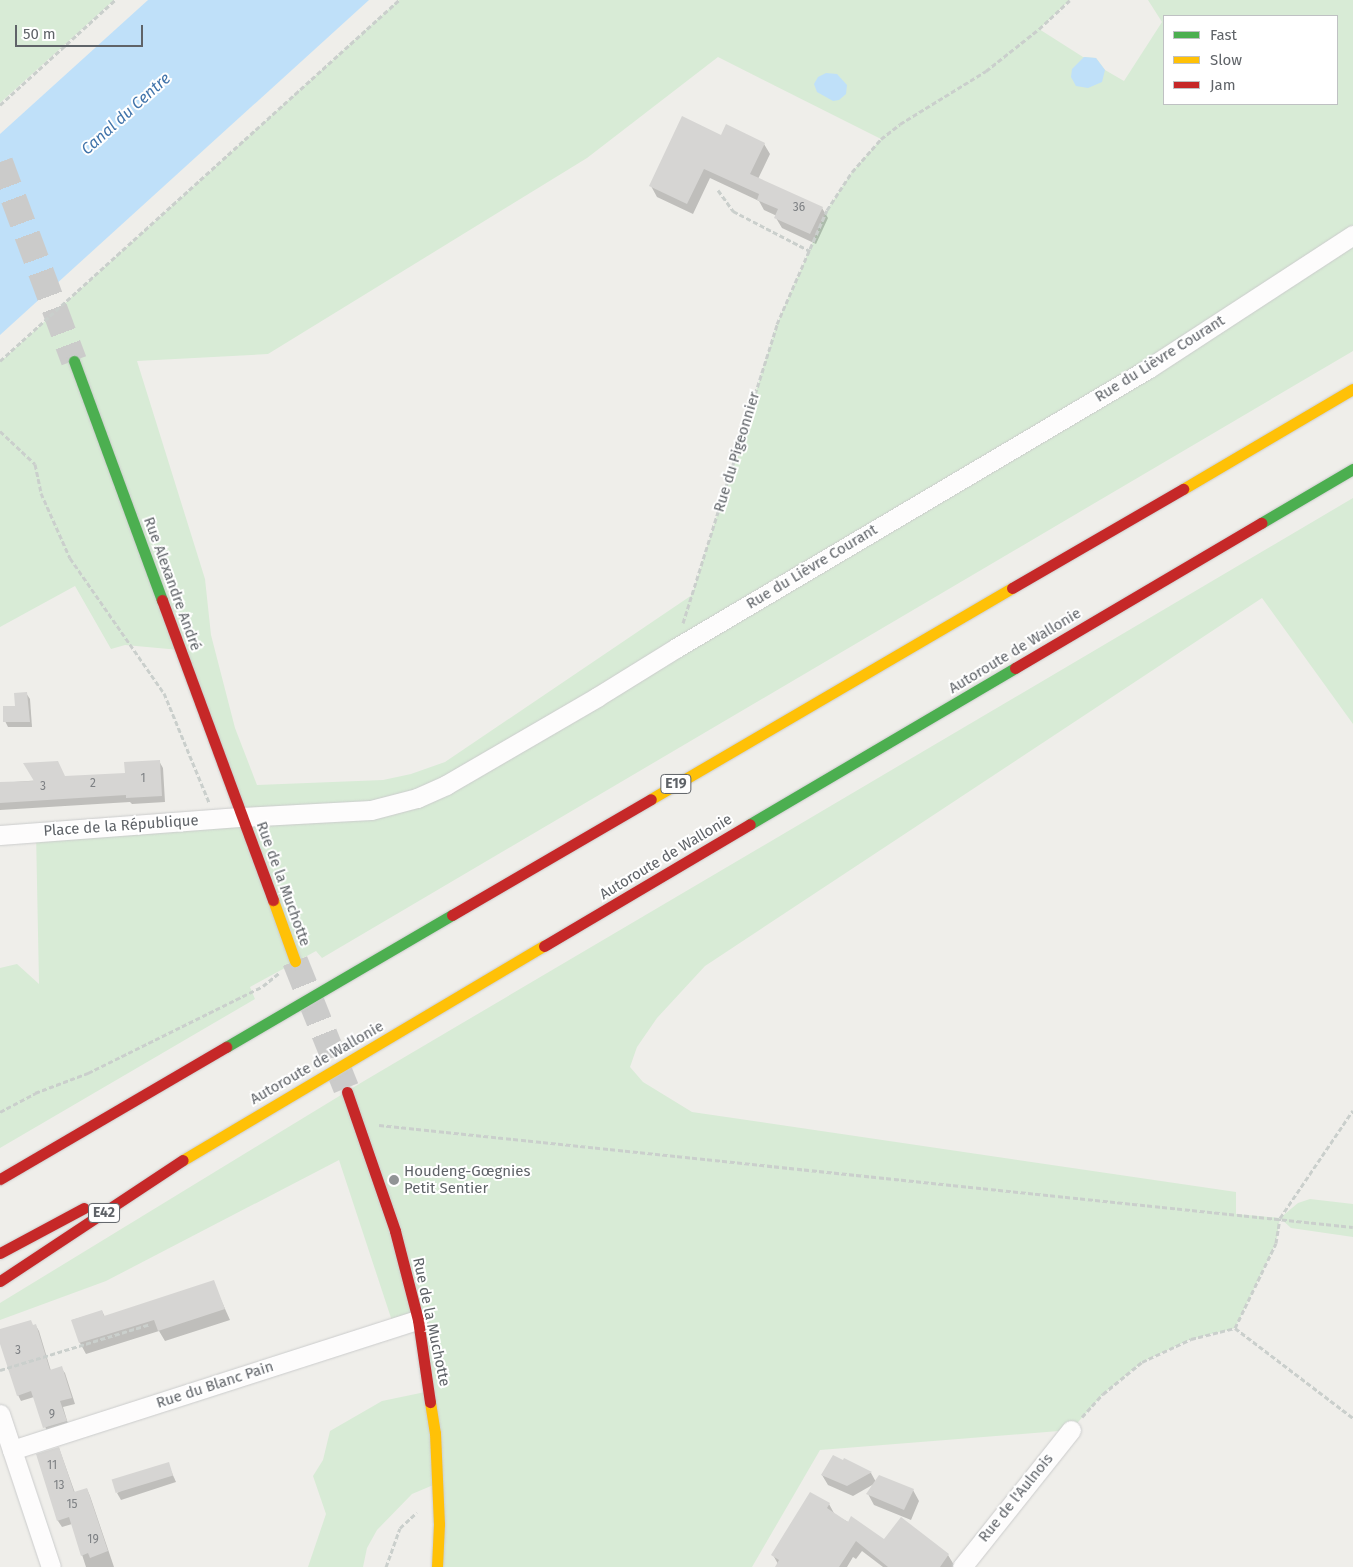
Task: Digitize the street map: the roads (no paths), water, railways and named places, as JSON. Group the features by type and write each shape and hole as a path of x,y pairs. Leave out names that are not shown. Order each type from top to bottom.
{"main road":[{"name":"Rue Alexandre André","path":"74,361 242,817"},
{"name":"E19","path":"0,1179 1353,388"},
{"name":"Autoroute de Wallonie","path":"0,1281 208,1144 1353,468"},
{"name":"Rue de la Muchotte","path":"242,817 295,961"},
{"name":"Rue de la Muchotte","path":"348,1092 395,1231 418,1320 435,1433 439,1504 437,1567"},
{"path":"0,1253 208,1144"}],"street":[{"name":"Rue du Lièvre Courant","path":"242,817 371,810 417,798 446,785 1150,368 1353,235"},
{"name":"Place de la République","path":"0,835 242,817"},
{"name":"Rue du Blanc Pain","path":"12,1450 418,1320"},
{"path":"0,1414 51,1567"},
{"name":"Rue de l'Aulnois","path":"962,1567 1071,1430"}],"water":[{"name":"Canal du Centre","path":"148,0 369,0 0,335 0,134"},
{"path":"1084,57 1096,58 1105,70 1102,82 1088,88 1076,86 1071,77 1072,69"},
{"path":"826,73 837,74 847,85 846,94 839,100 833,101 817,92 814,84 818,77"}],"tunnel":[{"path":"0,162 74,361"},
{"path":"295,961 346,1088"}],"place":[{"name":"Houdeng-Gœgnies Petit Sentier","path":"394,1180"}]}
